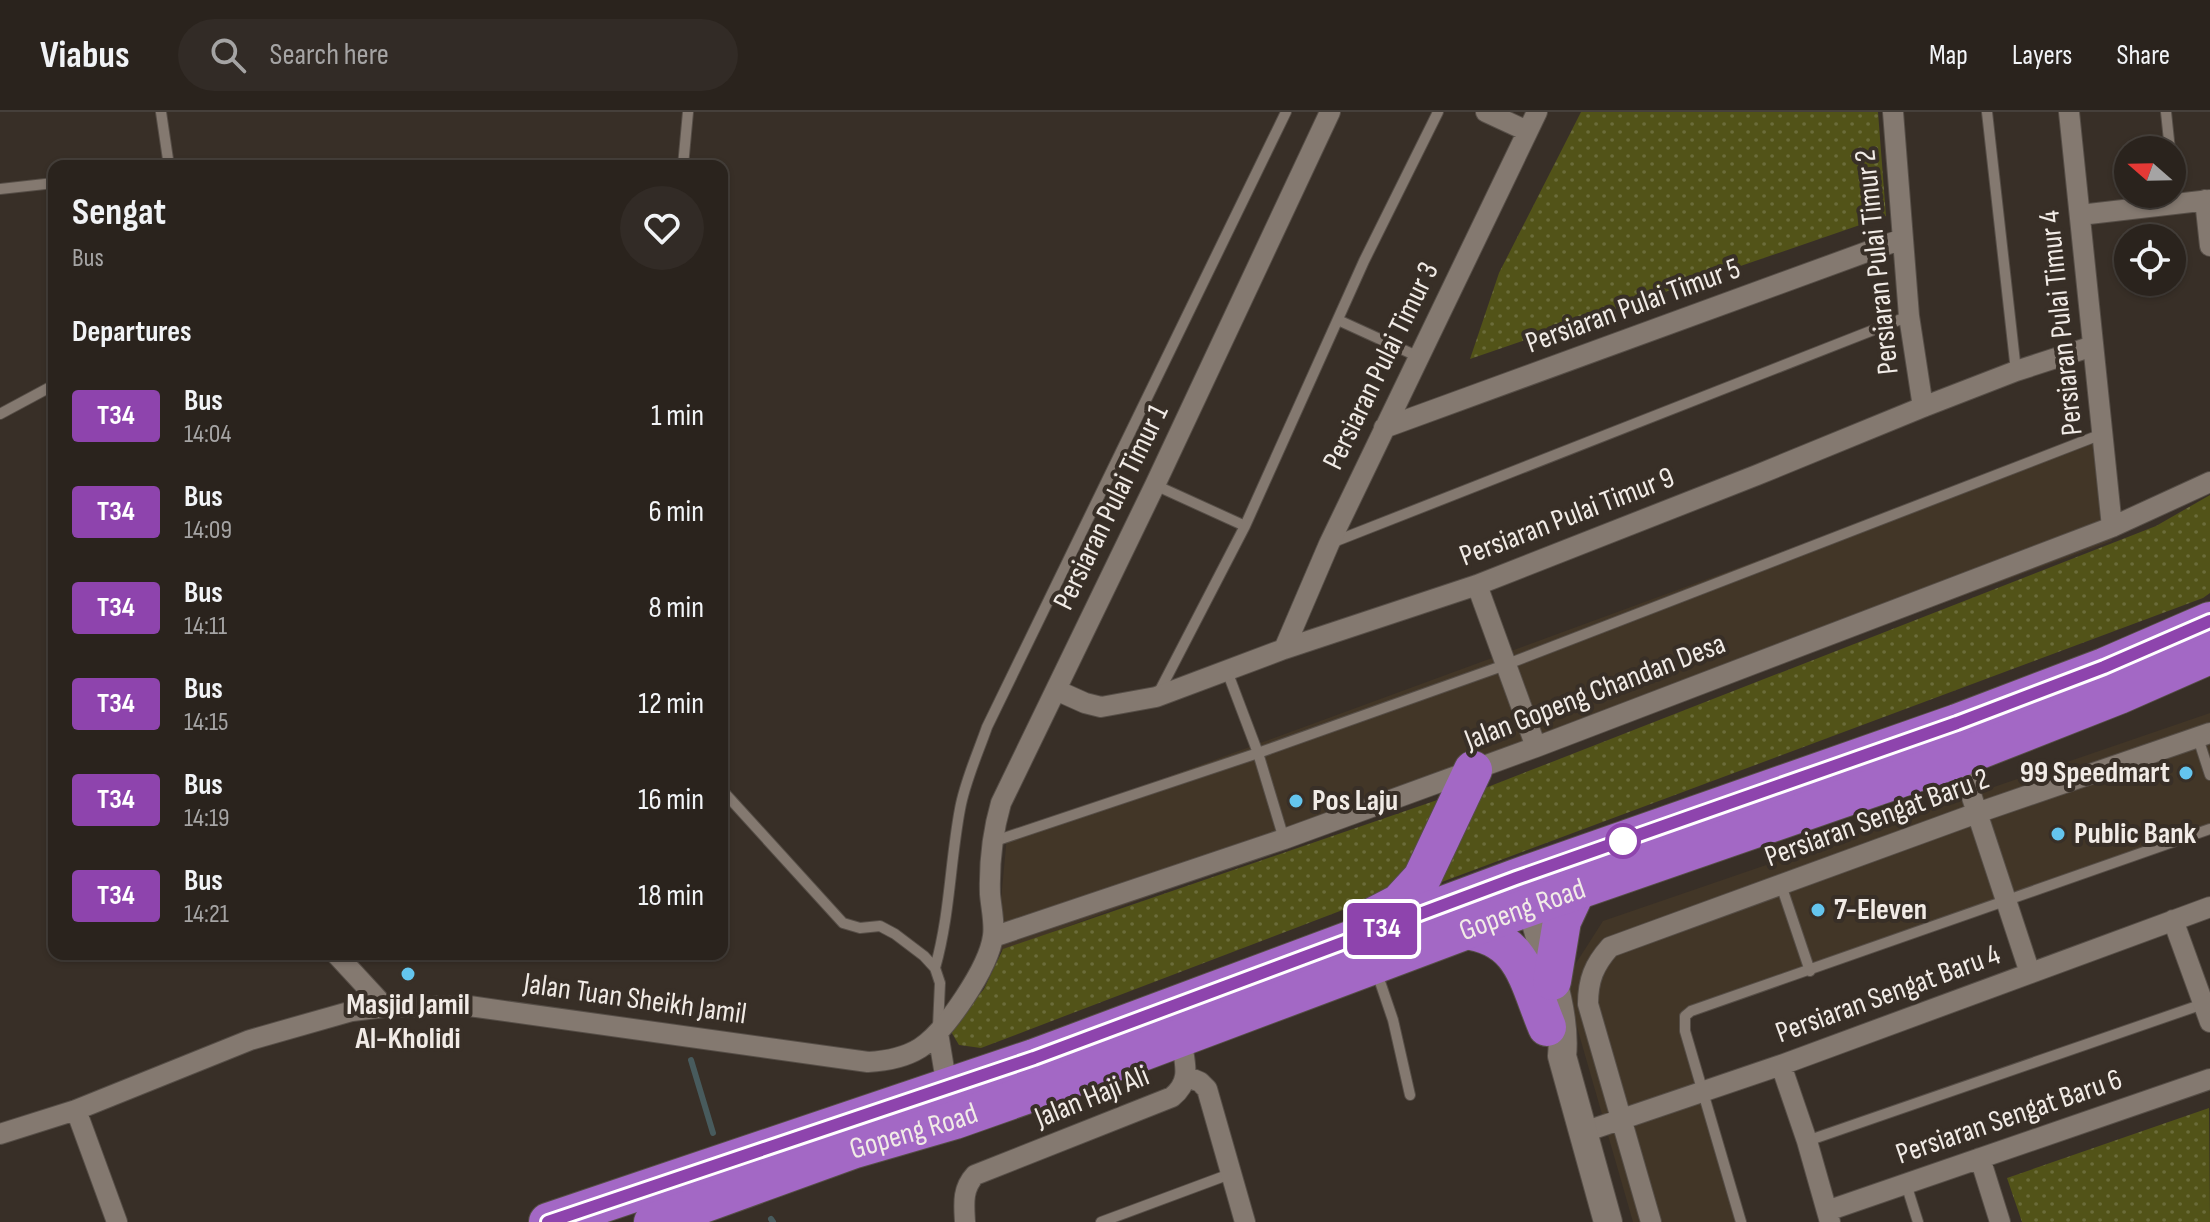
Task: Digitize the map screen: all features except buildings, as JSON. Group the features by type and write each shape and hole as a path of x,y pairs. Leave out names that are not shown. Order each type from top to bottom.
{"highway":[{"name":"Gopeng Road","path":"548,1222 1034,1058 1516,878 1763,793 2075,678 2210,621"},
{"name":"Gopeng Road","path":"653,1222 855,1149 955,1120 1057,1084 1464,930 1522,905 1576,891 1959,758 2119,695 2210,655"},
{"path":"1320,951 1335,937 1399,903 1412,891 1432,861 1473,770"},
{"path":"1320,951 1377,944 1487,903 1522,905 1550,882 1704,824 1763,793"},
{"path":"1552,981 1560,930 1576,891"},
{"path":"1464,930 1485,933 1507,944 1519,961 1555,1041"},
{"path":"855,1149 864,1138 909,1121 934,1103 947,1087 963,1098 976,1100 1039,1082 1057,1084"}],"street":[{"name":"Persiaran Pulai Timur 1","path":"993,937 990,843 1001,803 1330,112"},
{"path":"1486,112 1527,131"},
{"name":"Persiaran Pulai Timur 3","path":"1284,649 1329,544 1537,112"},
{"name":"Persiaran Pulai Timur 2","path":"1893,112 1909,316 1923,407"},
{"name":"Persiaran Pulai Timur 4","path":"2069,112 2112,527"},
{"path":"2186,201 2208,200 2210,246"},
{"path":"2080,215 2132,208"},
{"name":"Persiaran Pulai Timur 5","path":"1384,428 1902,239"},
{"name":"Persiaran Pulai Timur 9","path":"1056,690 1101,707 1156,697 1284,649 1477,585 1923,407 2016,371 2093,346"},
{"name":"Jalan Gopeng Chandan Desa","path":"993,937 1284,839 1536,747 2112,527 2210,482"},
{"path":"1477,585 1536,747"},
{"name":"Persiaran Sengat Baru 2","path":"1620,1120 1588,1004 1588,983 1597,961 1610,947 1977,813 2204,736"},
{"path":"1959,758 2030,973"},
{"path":"1522,905 1552,981 1564,1040 1555,1041"},
{"path":"1522,905 1555,1041 1608,1222"},
{"name":"Persiaran Sengat Baru 4","path":"1584,1132 1781,1065 2210,907"},
{"path":"2173,920 2207,1013"},
{"name":"Jalan Tuan Sheikh Jamil","path":"0,1134 76,1110 250,1040 352,1011 385,1007 469,1006 884,1062 904,1057 938,1033 980,970 993,937"},
{"path":"342,960 385,1007"},
{"path":"938,1033 947,1087"},
{"name":"Jalan Haji Ali","path":"965,1222 964,1195 967,1183 975,1175 1172,1097 1183,1088 1186,1076 1181,1038"},
{"path":"1781,1065 1829,1216"},
{"path":"1186,1076 1207,1089 1245,1222"},
{"name":"Persiaran Sengat Baru 6","path":"1829,1216 1906,1184 2210,1079"},
{"path":"76,1110 117,1222"},
{"path":"1620,1120 1651,1222"},
{"path":"1980,1158 2000,1222"}],"lane":[{"path":"161,112 168,160"},
{"path":"684,160 688,112"},
{"path":"935,968 944,936 952,852 961,805 987,727 1286,112"},
{"path":"1156,697 1245,526 1338,320 1438,112"},
{"path":"1987,112 2016,371"},
{"path":"2166,112 2169,136"},
{"path":"0,189 48,184"},
{"path":"1329,544 1909,316"},
{"path":"1338,320 1419,357"},
{"path":"0,414 48,388"},
{"path":"990,843 1258,753 1505,665 2102,434"},
{"path":"1155,485 1245,526"},
{"path":"1227,671 1258,753 1284,839"},
{"path":"2204,736 2210,775"},
{"path":"728,797 843,923 860,928 880,926 924,956 935,968 940,983 938,1033"},
{"path":"1741,1222 1685,1031 1685,1016 1691,1011 2007,903 2210,829"},
{"path":"1781,885 1810,971"},
{"path":"1374,964 1393,1020 1410,1095"},
{"path":"1807,1141 2207,1013"},
{"path":"1101,1222 1230,1174"},
{"path":"1906,1184 1918,1222"}],"shaded area":[{"path":"1581,112 1878,112 1886,216 1470,359 1499,273"},
{"path":"2110,431 2112,541 996,953 1007,836"},
{"path":"2210,495 2210,593 2203,598 1431,886 1475,792 2156,526"},
{"path":"2210,713 2210,827 1681,1017 1739,1222 1633,1222 1564,982 1603,921"},
{"path":"1449,796 1395,890 981,1048 959,1045 950,1030 984,989 1003,949"},
{"path":"2209,1108 2210,1222 2022,1222 2007,1178"}],"waterway":[{"path":"691,1060 713,1133"}],"bus line":[{"name":"T34","path":"548,1222 1034,1058 1516,878 1957,723 2104,667 2210,621"}],"place":[{"name":"99 Speedmart","path":"2186,773"},
{"name":"Pos Laju","path":"1296,801"},
{"name":"Public Bank","path":"2058,834"},
{"name":"7-Eleven","path":"1818,910"},
{"name":"Masjid Jamil Al-Kholidi","path":"408,974"}]}
